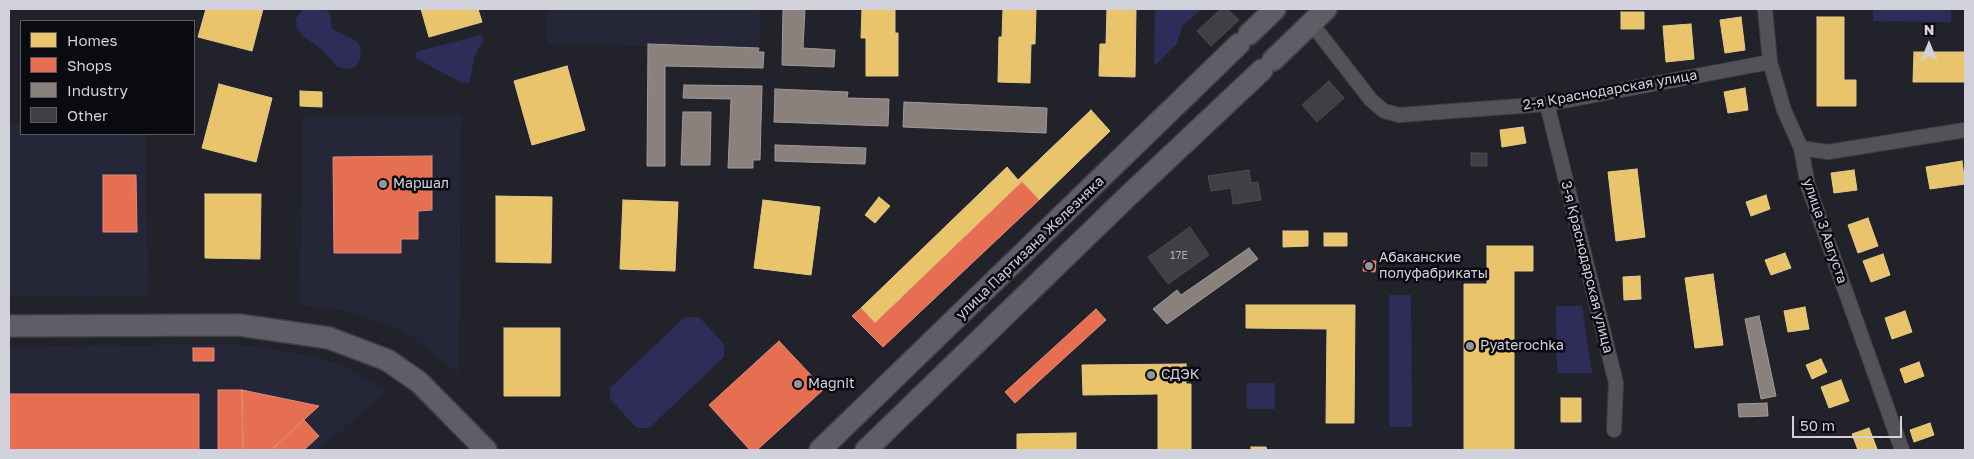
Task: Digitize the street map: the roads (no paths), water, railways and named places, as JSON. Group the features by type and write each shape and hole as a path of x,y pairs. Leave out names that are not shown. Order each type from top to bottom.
{"main road":[{"name":"улица Партизана Железняка","path":"820,450 1275,9"},
{"path":"866,450 1126,198 1326,9"},
{"path":"9,326 239,325 329,338 387,360 419,382 486,450"}],"street":[{"name":"улица 3 Августа","path":"1765,9 1770,62 1784,110 1802,148 1808,186 1902,450"},
{"name":"2-я Краснодарская улица","path":"1312,24 1371,100 1384,111 1399,115 1547,104 1770,62"},
{"name":"3-я Краснодарская улица","path":"1547,104 1616,383 1614,430"},
{"path":"1802,148 1828,152 1965,130"}],"place":[{"name":"Маршал","path":"383,184"},
{"name":"Абаканские полуфабрикаты","path":"1369,266"},
{"name":"Pyaterochka","path":"1470,346"},
{"name":"СДЭК","path":"1151,375"},
{"name":"Magnit","path":"798,384"}]}
